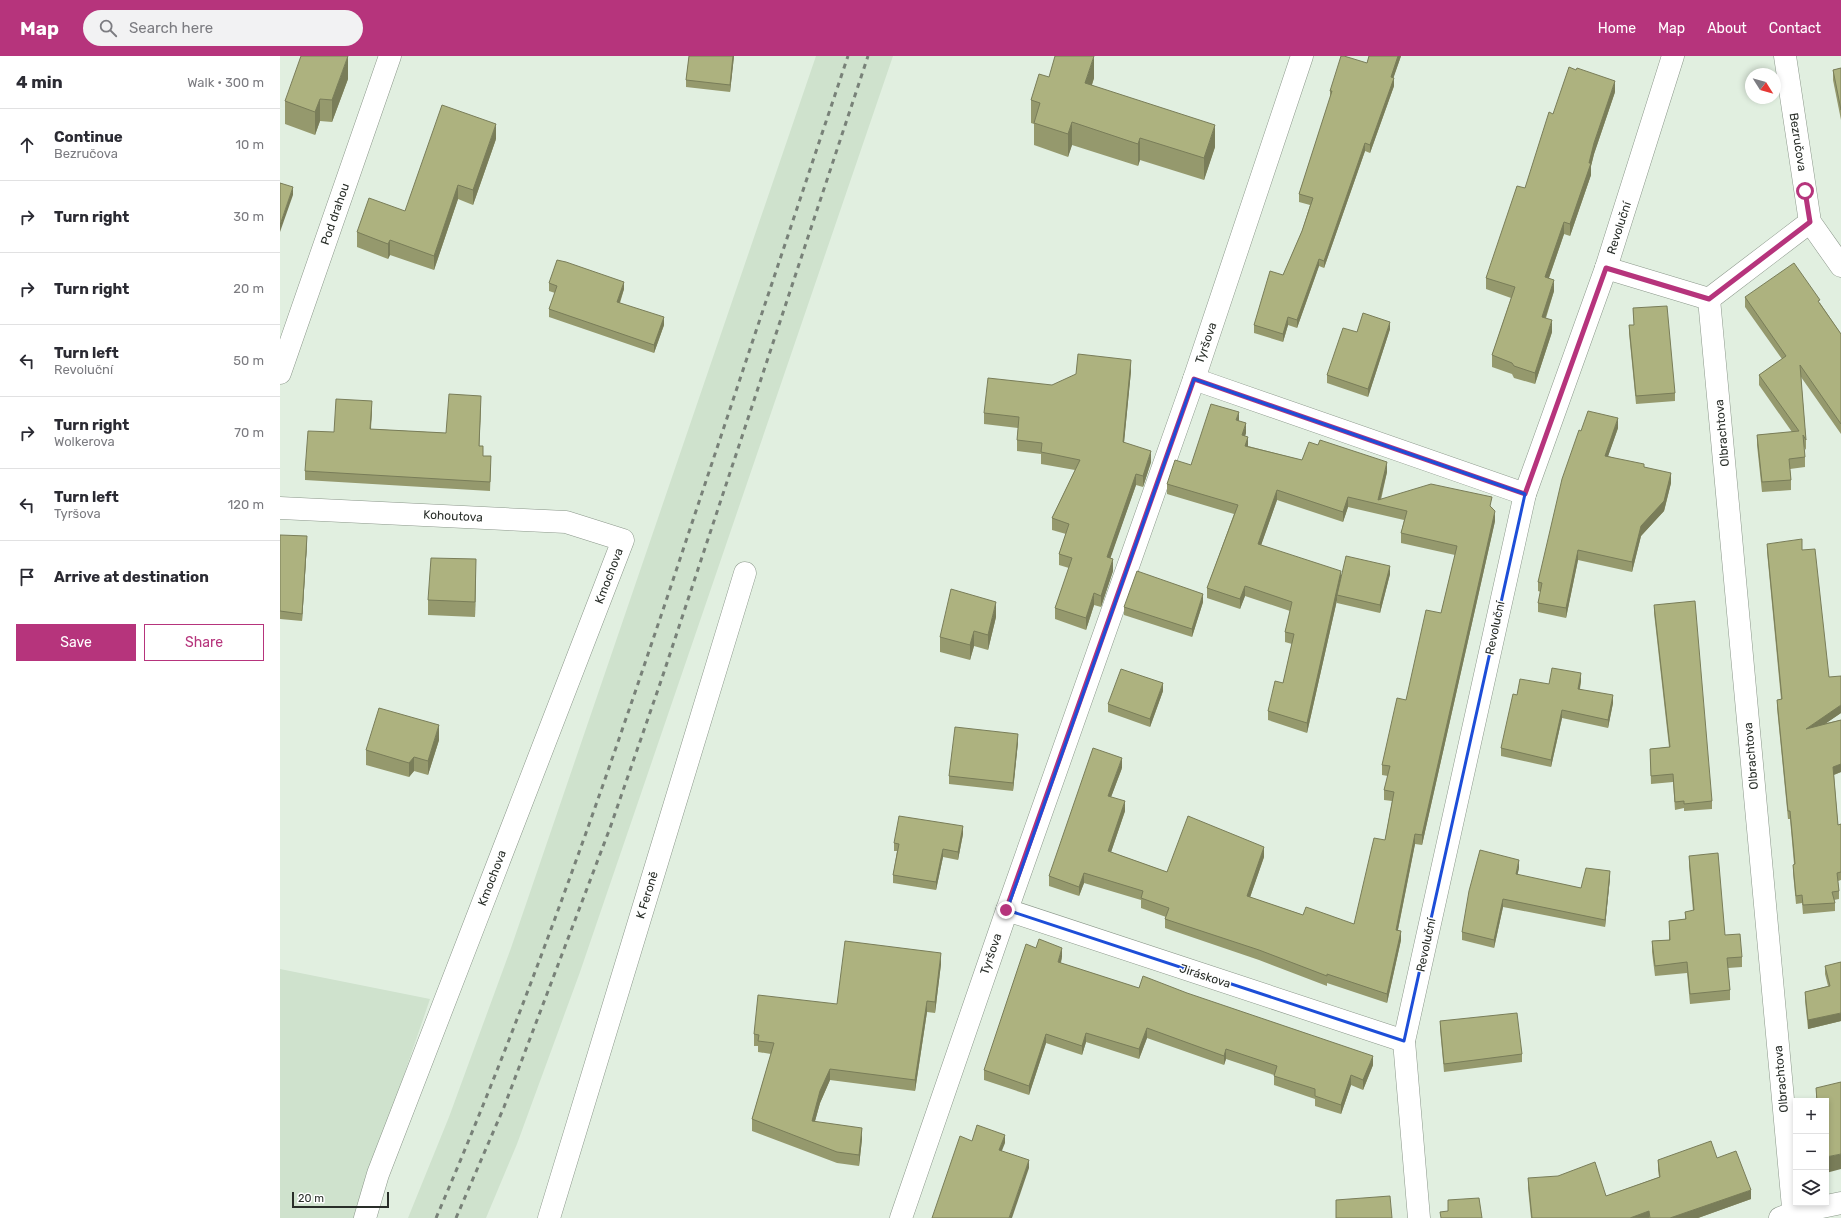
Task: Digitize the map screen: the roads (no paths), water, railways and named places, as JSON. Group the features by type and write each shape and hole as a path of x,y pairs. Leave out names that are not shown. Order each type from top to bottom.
{"street":[{"name":"Pod drahou","path":"280,373 390,56"},
{"name":"Tyršova","path":"901,1218 1006,910 1194,379 1302,56"},
{"name":"Revoluční","path":"1419,1218 1404,1041 1525,494 1606,268 1673,56"},
{"name":"Bezručova","path":"1785,56 1810,222 1841,266"},
{"path":"1606,268 1709,299 1810,222"},
{"name":"Olbrachtova","path":"1709,299 1789,1216"},
{"path":"1194,379 1525,494"},
{"name":"Kohoutova","path":"280,508 566,522 623,540"},
{"name":"Kmochova","path":"365,1218 378,1174 623,540"},
{"name":"K Feroně","path":"549,1218 744,573"},
{"name":"Jiráskova","path":"1006,910 1404,1041"},
{"path":"1789,1216 1841,1203"}],"railway":[{"path":"436,1218 504,1053 597,803 848,56"},
{"path":"456,1218 504,1107 610,828 662,678 868,56"}]}
